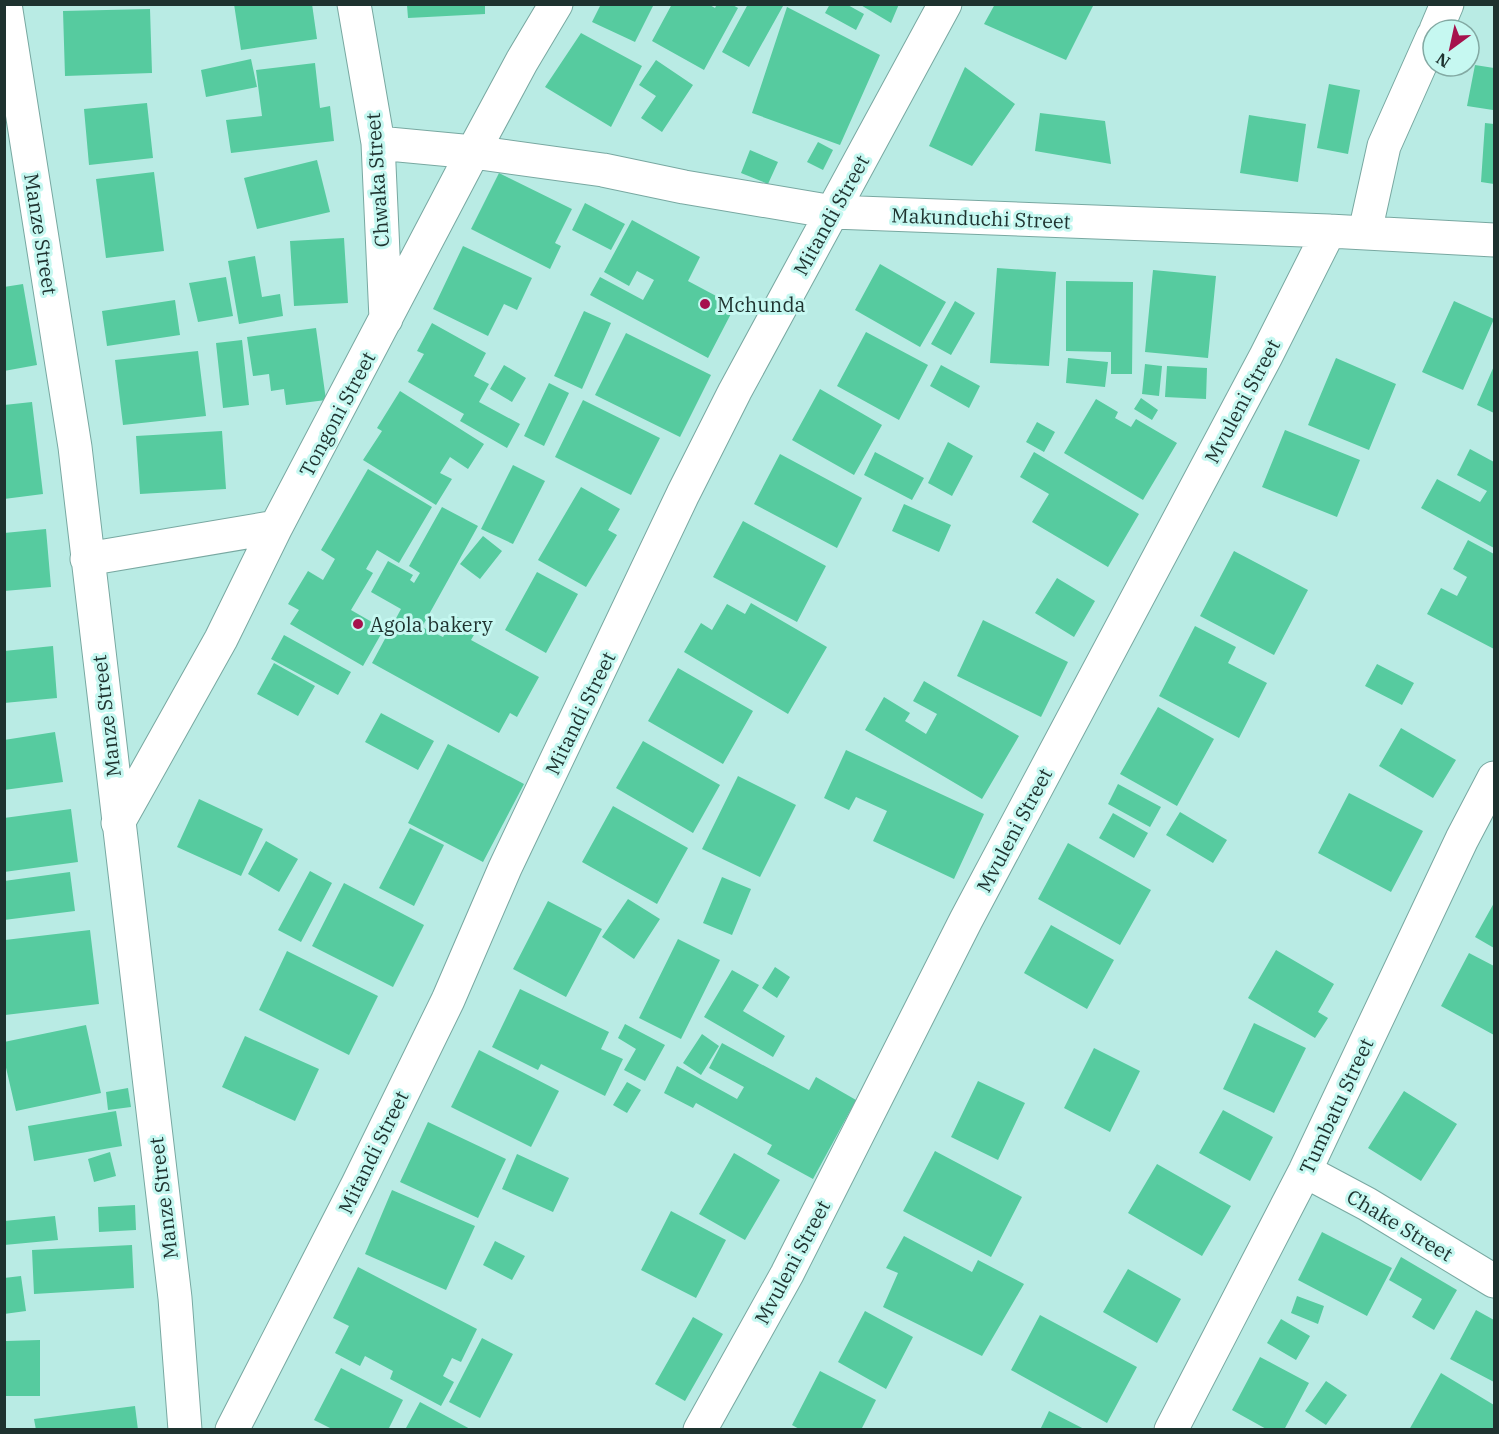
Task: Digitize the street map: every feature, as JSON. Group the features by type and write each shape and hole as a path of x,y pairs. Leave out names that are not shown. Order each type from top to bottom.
{"street":[{"name":"Manze Street","path":"5,4 16,150 75,447 175,1298 185,1430"},
{"name":"Chwaka Street","path":"354,4 378,143 386,320"},
{"name":"Tongoni Street","path":"118,823 221,639 276,527 473,152 556,4"},
{"name":"Mitandi Street","path":"232,1430 353,1194 448,1000 505,868 683,494 735,391 945,4"},
{"path":"1441,18 1447,4"},
{"path":"1365,232 1384,146 1421,63"},
{"name":"Makunduchi Street","path":"378,143 473,152 603,170 684,187 833,212 1365,232 1494,240"},
{"name":"Mvuleni Street","path":"700,1430 787,1274 966,920 1261,366 1329,231"},
{"path":"87,559 276,527"},
{"name":"Tumbatu Street","path":"1171,1430 1305,1171 1462,839 1494,778"},
{"name":"Chake Street","path":"1305,1171 1367,1204 1494,1281"}],"building":[{"path":"234,4 312,4 317,39 241,50"},
{"path":"601,4 654,4 635,42 592,22"},
{"path":"672,4 708,4 715,8 717,4 731,4 738,8 704,70 652,41"},
{"path":"748,4 783,6 749,67 722,52"},
{"path":"830,4 846,4 864,14 856,30 825,13"},
{"path":"859,4 899,4 891,23"},
{"path":"995,4 1094,4 1066,60 984,24"},
{"path":"407,5 485,5 485,14 408,18"},
{"path":"787,7 880,55 840,145 752,113"},
{"path":"150,9 152,73 65,76 63,11"},
{"path":"581,33 642,66 611,127 545,87"},
{"path":"251,59 257,87 206,97 201,70"},
{"path":"656,60 693,85 662,132 641,118 656,96 639,85"},
{"path":"315,63 320,108 330,106 334,141 231,153 226,120 262,116 256,70"},
{"path":"1481,66 1494,68 1493,110 1467,106 1472,78 1481,78"},
{"path":"965,67 1015,104 972,166 929,146"},
{"path":"1329,84 1360,90 1348,154 1317,148"},
{"path":"147,103 153,158 89,165 84,109"},
{"path":"1040,113 1105,121 1111,164 1035,151"},
{"path":"1249,115 1306,124 1298,182 1240,173"},
{"path":"1485,123 1494,124 1494,184 1481,182"},
{"path":"818,142 833,150 823,170 807,162"},
{"path":"750,150 778,162 768,184 741,173"},
{"path":"317,160 330,212 257,229 244,178"},
{"path":"154,172 164,251 106,258 96,179"},
{"path":"499,173 572,209 555,243 561,246 550,269 471,229"},
{"path":"585,203 625,224 611,250 572,230"},
{"path":"632,220 700,257 688,281 735,306 708,358 590,295 600,277 643,300 654,280 637,271 629,286 604,272"},
{"path":"344,238 348,303 294,306 290,241"},
{"path":"463,246 532,278 517,310 504,304 488,336 433,309"},
{"path":"255,256 262,297 280,294 283,316 239,324 228,261"},
{"path":"880,264 946,302 920,347 855,310"},
{"path":"997,268 1056,272 1049,366 990,363"},
{"path":"1153,270 1216,276 1208,358 1145,352"},
{"path":"226,277 233,316 198,322 189,283"},
{"path":"1066,281 1133,282 1132,374 1111,374 1111,352 1066,351"},
{"path":"23,284 37,365 4,371 4,287"},
{"path":"175,300 180,335 107,346 102,311"},
{"path":"955,301 975,313 951,355 931,344"},
{"path":"1454,301 1494,319 1463,390 1422,372"},
{"path":"584,311 611,323 582,389 554,376"},
{"path":"432,323 486,353 474,376 489,384 479,402 520,424 507,448 460,421 464,414 408,382 424,354 417,351"},
{"path":"316,328 326,400 286,405 284,389 271,391 269,374 253,376 247,337"},
{"path":"866,332 928,365 899,420 837,386"},
{"path":"626,333 711,375 680,437 595,395"},
{"path":"242,340 249,405 223,408 216,343"},
{"path":"198,351 206,416 123,425 115,360"},
{"path":"1068,358 1108,362 1105,387 1066,383"},
{"path":"1336,358 1396,384 1369,450 1308,425"},
{"path":"1145,364 1162,366 1159,396 1142,394"},
{"path":"504,365 526,378 512,402 490,389"},
{"path":"941,365 980,386 969,408 930,386"},
{"path":"1167,366 1207,368 1206,399 1165,397"},
{"path":"1494,366 1494,413 1477,405"},
{"path":"549,383 569,393 544,446 524,436"},
{"path":"820,389 882,425 854,475 792,440"},
{"path":"400,391 484,444 468,469 450,457 440,473 452,479 436,505 363,460 382,431 377,428"},
{"path":"1141,398 1158,410 1152,420 1134,409"},
{"path":"1096,399 1118,412 1115,418 1131,427 1136,419 1177,443 1143,500 1064,453"},
{"path":"583,400 660,438 631,495 555,457"},
{"path":"32,402 43,494 4,499 4,405"},
{"path":"1037,422 1055,432 1044,452 1026,442"},
{"path":"1285,430 1360,460 1337,517 1262,487"},
{"path":"222,431 226,489 140,494 136,436"},
{"path":"948,442 973,456 952,496 928,483"},
{"path":"1470,449 1494,462 1494,548 1421,508 1437,479 1480,502 1487,491 1457,475"},
{"path":"875,452 924,478 912,500 864,475"},
{"path":"1034,452 1139,514 1108,567 1032,522 1049,494 1020,477"},
{"path":"780,454 862,498 837,548 754,504"},
{"path":"513,465 545,481 513,544 481,529"},
{"path":"368,469 432,507 399,563 377,550 366,569 373,573 351,610 384,629 363,666 290,624 299,610 288,604 308,571 323,580 335,559 321,550"},
{"path":"581,487 620,509 608,530 617,535 586,587 538,560"},
{"path":"904,504 951,525 939,552 892,531"},
{"path":"442,507 478,526 422,627 443,637 455,616 478,628 471,640 539,677 517,717 510,713 499,733 372,663 401,609 371,592 388,561 413,575 410,580 414,583 420,573 409,566"},
{"path":"743,521 826,566 797,622 713,577"},
{"path":"46,529 51,587 4,591 4,533"},
{"path":"483,536 502,551 480,579 460,564"},
{"path":"1468,540 1494,554 1494,649 1427,614 1441,588 1457,596 1467,577 1453,569"},
{"path":"1234,551 1308,590 1274,655 1200,616"},
{"path":"537,572 578,594 546,653 505,630"},
{"path":"1057,578 1095,601 1074,637 1035,613"},
{"path":"751,603 827,647 788,714 684,652 701,623 712,630 727,604 745,614"},
{"path":"983,620 1068,662 1041,717 957,676"},
{"path":"1195,626 1236,647 1228,663 1267,683 1239,738 1159,696"},
{"path":"284,635 351,672 338,695 271,659"},
{"path":"53,646 57,698 4,703 4,651"},
{"path":"274,663 315,686 298,716 257,694"},
{"path":"1377,664 1414,683 1402,705 1365,686"},
{"path":"678,668 753,711 723,764 648,721"},
{"path":"924,681 1019,736 982,799 865,730 884,697 910,713 905,721 926,734 937,714 913,701"},
{"path":"1158,707 1214,739 1177,806 1120,774"},
{"path":"381,713 434,741 418,770 365,742"},
{"path":"1401,728 1456,760 1433,798 1379,766"},
{"path":"55,732 63,782 4,790 4,740"},
{"path":"643,741 720,785 693,833 616,788"},
{"path":"448,744 524,784 483,862 408,823"},
{"path":"846,750 984,814 954,879 873,841 887,811 856,797 849,810 824,798"},
{"path":"738,776 796,805 760,877 702,849"},
{"path":"1118,784 1161,807 1150,827 1108,804"},
{"path":"1349,793 1423,831 1391,892 1318,853"},
{"path":"199,799 263,829 241,876 177,847"},
{"path":"613,806 688,848 657,904 582,862"},
{"path":"71,809 78,862 4,872 4,818"},
{"path":"1180,812 1227,840 1213,863 1166,835"},
{"path":"1113,813 1148,833 1134,858 1099,838"},
{"path":"410,828 444,845 414,906 379,888"},
{"path":"266,841 298,859 279,892 248,874"},
{"path":"1068,843 1151,890 1120,945 1038,899"},
{"path":"310,871 332,883 301,942 278,930"},
{"path":"70,872 75,911 4,920 4,881"},
{"path":"722,877 751,889 732,935 703,923"},
{"path":"344,883 424,925 393,987 312,946"},
{"path":"628,899 660,919 634,959 602,937"},
{"path":"548,901 602,929 566,997 513,969"},
{"path":"1494,903 1494,948 1475,937"},
{"path":"1051,925 1114,960 1087,1009 1024,973"},
{"path":"90,930 99,1004 5,1015 5,940"},
{"path":"678,939 720,960 681,1039 639,1018"},
{"path":"1276,950 1334,984 1318,1012 1328,1018 1315,1038 1248,998"},
{"path":"287,951 378,996 349,1055 259,1010"},
{"path":"1469,953 1494,966 1494,1035 1441,1006"},
{"path":"775,967 790,977 777,998 762,988"},
{"path":"732,970 759,985 743,1011 785,1036 773,1057 704,1017"},
{"path":"520,989 609,1032 601,1049 623,1059 605,1096 541,1064 538,1070 492,1047"},
{"path":"1254,1023 1306,1048 1274,1113 1223,1089"},
{"path":"625,1024 665,1045 645,1081 624,1070 636,1049 618,1038"},
{"path":"86,1025 101,1093 16,1111 4,1059 4,1042"},
{"path":"702,1034 719,1046 701,1075 683,1063"},
{"path":"245,1036 319,1069 295,1121 222,1087"},
{"path":"722,1043 809,1090 816,1077 856,1100 813,1179 767,1154 772,1145 696,1103 693,1108 664,1093 677,1066 737,1099 744,1087 709,1068"},
{"path":"1094,1048 1140,1071 1110,1132 1064,1108"},
{"path":"479,1050 559,1091 531,1147 451,1107"},
{"path":"978,1081 1025,1103 998,1160 951,1137"},
{"path":"627,1082 641,1090 627,1113 613,1105"},
{"path":"128,1088 131,1107 108,1110 106,1092"},
{"path":"1404,1091 1457,1124 1421,1181 1368,1148"},
{"path":"1223,1110 1273,1137 1250,1181 1199,1153"},
{"path":"116,1111 122,1146 34,1161 28,1126"},
{"path":"428,1122 506,1159 478,1218 400,1182"},
{"path":"935,1151 1022,1197 991,1257 903,1211"},
{"path":"110,1152 116,1176 94,1182 88,1159"},
{"path":"734,1153 780,1180 745,1240 699,1214"},
{"path":"517,1154 569,1178 553,1212 502,1189"},
{"path":"1157,1164 1231,1206 1202,1256 1128,1213"},
{"path":"392,1190 475,1226 446,1290 365,1254"},
{"path":"135,1205 136,1230 99,1232 98,1207"},
{"path":"671,1211 726,1240 696,1298 641,1270"},
{"path":"55,1216 58,1240 4,1245 4,1221"},
{"path":"1322,1232 1392,1268 1367,1316 1298,1280"},
{"path":"904,1236 972,1272 978,1260 1024,1284 982,1356 883,1307 898,1273 886,1268"},
{"path":"495,1241 525,1256 512,1280 483,1265"},
{"path":"132,1245 134,1288 34,1294 32,1250"},
{"path":"1401,1257 1457,1290 1434,1330 1412,1317 1422,1299 1389,1280"},
{"path":"358,1267 477,1329 461,1362 452,1358 443,1376 454,1382 441,1406 390,1379 393,1371 365,1356 360,1366 335,1353 349,1326 333,1318"},
{"path":"1128,1269 1181,1299 1157,1343 1103,1312"},
{"path":"21,1276 26,1311 4,1314 4,1278"},
{"path":"1297,1296 1324,1306 1318,1324 1291,1313"},
{"path":"1476,1310 1494,1320 1494,1382 1450,1359"},
{"path":"865,1311 913,1337 886,1389 838,1362"},
{"path":"1040,1315 1137,1367 1107,1423 1011,1370"},
{"path":"693,1317 723,1334 685,1401 655,1384"},
{"path":"1281,1319 1310,1336 1296,1360 1267,1343"},
{"path":"482,1338 513,1354 480,1418 449,1402"},
{"path":"40,1340 40,1396 4,1396 6,1341"},
{"path":"1260,1357 1309,1383 1284,1430 1268,1430 1232,1410"},
{"path":"341,1368 403,1400 388,1430 334,1430 314,1420"},
{"path":"820,1371 876,1400 861,1430 801,1430 792,1425"},
{"path":"1441,1373 1494,1405 1494,1430 1409,1430"},
{"path":"1326,1381 1347,1395 1326,1425 1305,1411"},
{"path":"420,1402 472,1430 406,1428"},
{"path":"135,1406 138,1430 36,1430 34,1419"},
{"path":"1049,1411 1086,1430 1040,1430"}],"place":[{"name":"Mchunda","path":"705,304"},
{"name":"Agola bakery","path":"358,624"}]}
